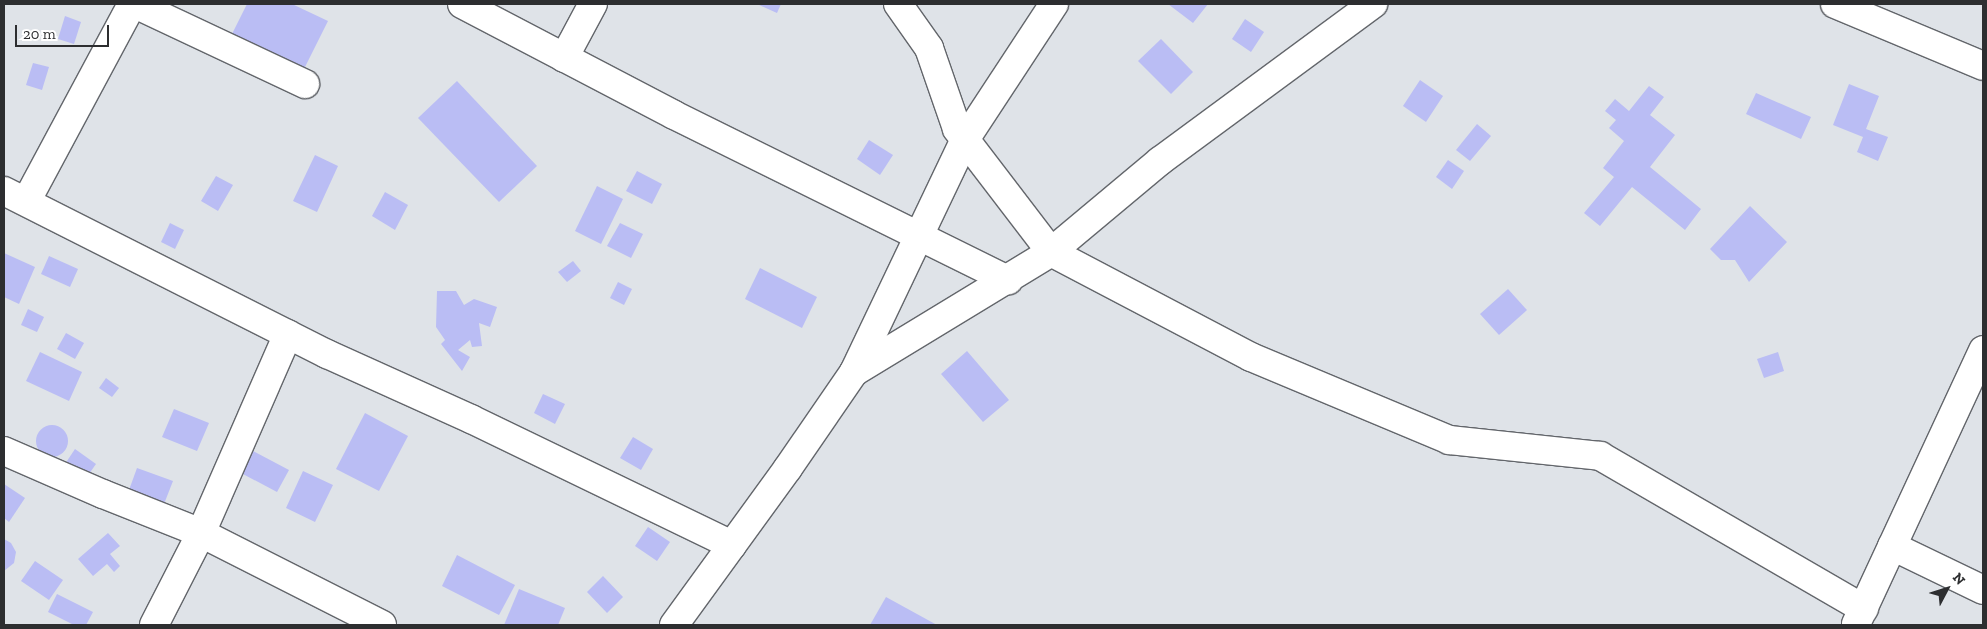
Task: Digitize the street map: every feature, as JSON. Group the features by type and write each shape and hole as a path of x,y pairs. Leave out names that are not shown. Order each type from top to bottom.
{"street":[{"path":"304,84 133,4 15,195 288,334 732,545"},
{"path":"462,4 564,58 917,237 1008,280"},
{"path":"564,58 593,4"},
{"path":"898,4 929,48 957,129 964,141 1051,252 1251,357 1449,440 1600,456 1859,617 1983,350"},
{"path":"674,625 854,372 964,141 1054,4"},
{"path":"854,372 1008,280 1051,252 1160,160 1373,4"},
{"path":"1835,4 1983,66"},
{"path":"154,625 201,533 288,334"},
{"path":"4,451 103,494 201,533 382,625"},
{"path":"1892,546 1983,590"}],"building":[{"path":"247,4 292,4 328,21 304,69 232,34"},
{"path":"757,4 781,4 777,13"},
{"path":"1168,4 1208,4 1193,23"},
{"path":"65,16 81,22 74,44 58,39"},
{"path":"1245,19 1264,32 1251,52 1232,39"},
{"path":"1161,39 1193,72 1171,94 1138,61"},
{"path":"33,63 49,67 42,90 26,85"},
{"path":"1420,80 1443,96 1426,122 1403,106"},
{"path":"457,81 537,166 499,202 418,118"},
{"path":"1849,84 1879,96 1866,129 1888,137 1878,161 1857,152 1863,137 1833,125"},
{"path":"1649,86 1664,97 1650,115 1675,135 1650,167 1701,209 1685,230 1632,187 1600,226 1584,213 1614,177 1603,168 1624,141 1609,128 1616,120 1605,111 1615,99 1629,111"},
{"path":"1756,93 1811,117 1801,139 1746,114"},
{"path":"1477,124 1491,136 1470,161 1456,150"},
{"path":"869,140 893,155 880,175 857,159"},
{"path":"315,155 338,166 317,212 293,201"},
{"path":"1448,160 1464,171 1452,189 1436,177"},
{"path":"637,171 662,184 652,204 626,191"},
{"path":"216,176 233,185 218,211 201,201"},
{"path":"597,186 623,199 601,244 575,231"},
{"path":"385,192 408,205 395,230 372,216"},
{"path":"1750,206 1787,242 1749,282 1735,260 1721,260 1710,249"},
{"path":"170,223 184,230 175,249 161,242"},
{"path":"620,223 643,234 631,258 607,246"},
{"path":"4,253 35,267 19,304 4,297"},
{"path":"49,256 78,269 70,287 41,274"},
{"path":"573,261 581,271 567,282 558,272"},
{"path":"760,268 817,297 802,328 745,299"},
{"path":"618,282 632,289 624,305 610,298"},
{"path":"1508,289 1527,310 1499,335 1480,314"},
{"path":"437,291 456,291 464,305 474,299 497,307 490,327 479,323 482,346 472,347 470,340 458,350 470,357 462,371 441,344 445,340 436,327"},
{"path":"28,309 44,317 37,332 21,325"},
{"path":"66,333 84,343 75,359 57,349"},
{"path":"967,351 1009,400 983,422 941,374"},
{"path":"40,352 82,372 69,401 26,381"},
{"path":"1778,352 1784,371 1764,378 1757,359"},
{"path":"106,378 119,388 112,397 99,388"},
{"path":"543,394 565,404 555,424 534,413"},
{"path":"174,409 209,423 197,451 162,437"},
{"path":"365,413 408,436 379,491 336,469"},
{"path":"52,425 64,429 68,441 64,453 52,457 40,453 36,441 40,429"},
{"path":"633,437 653,449 641,470 620,458"},
{"path":"75,449 96,464 84,481 63,467"},
{"path":"253,451 289,470 277,492 241,473"},
{"path":"137,468 173,481 164,504 129,490"},
{"path":"303,471 333,485 315,522 286,508"},
{"path":"4,484 25,498 9,522 4,518"},
{"path":"648,527 670,542 657,561 635,546"},
{"path":"108,533 120,546 110,554 120,566 114,572 107,564 93,576 78,559"},
{"path":"4,539 11,543 16,552 14,563 4,571"},
{"path":"457,555 515,585 499,615 442,586"},
{"path":"35,561 63,580 49,600 21,581"},
{"path":"603,576 623,597 607,613 587,592"},
{"path":"519,589 565,608 558,625 504,625"},
{"path":"57,594 93,612 86,625 74,625 48,612"},
{"path":"886,597 937,625 870,625"}]}
